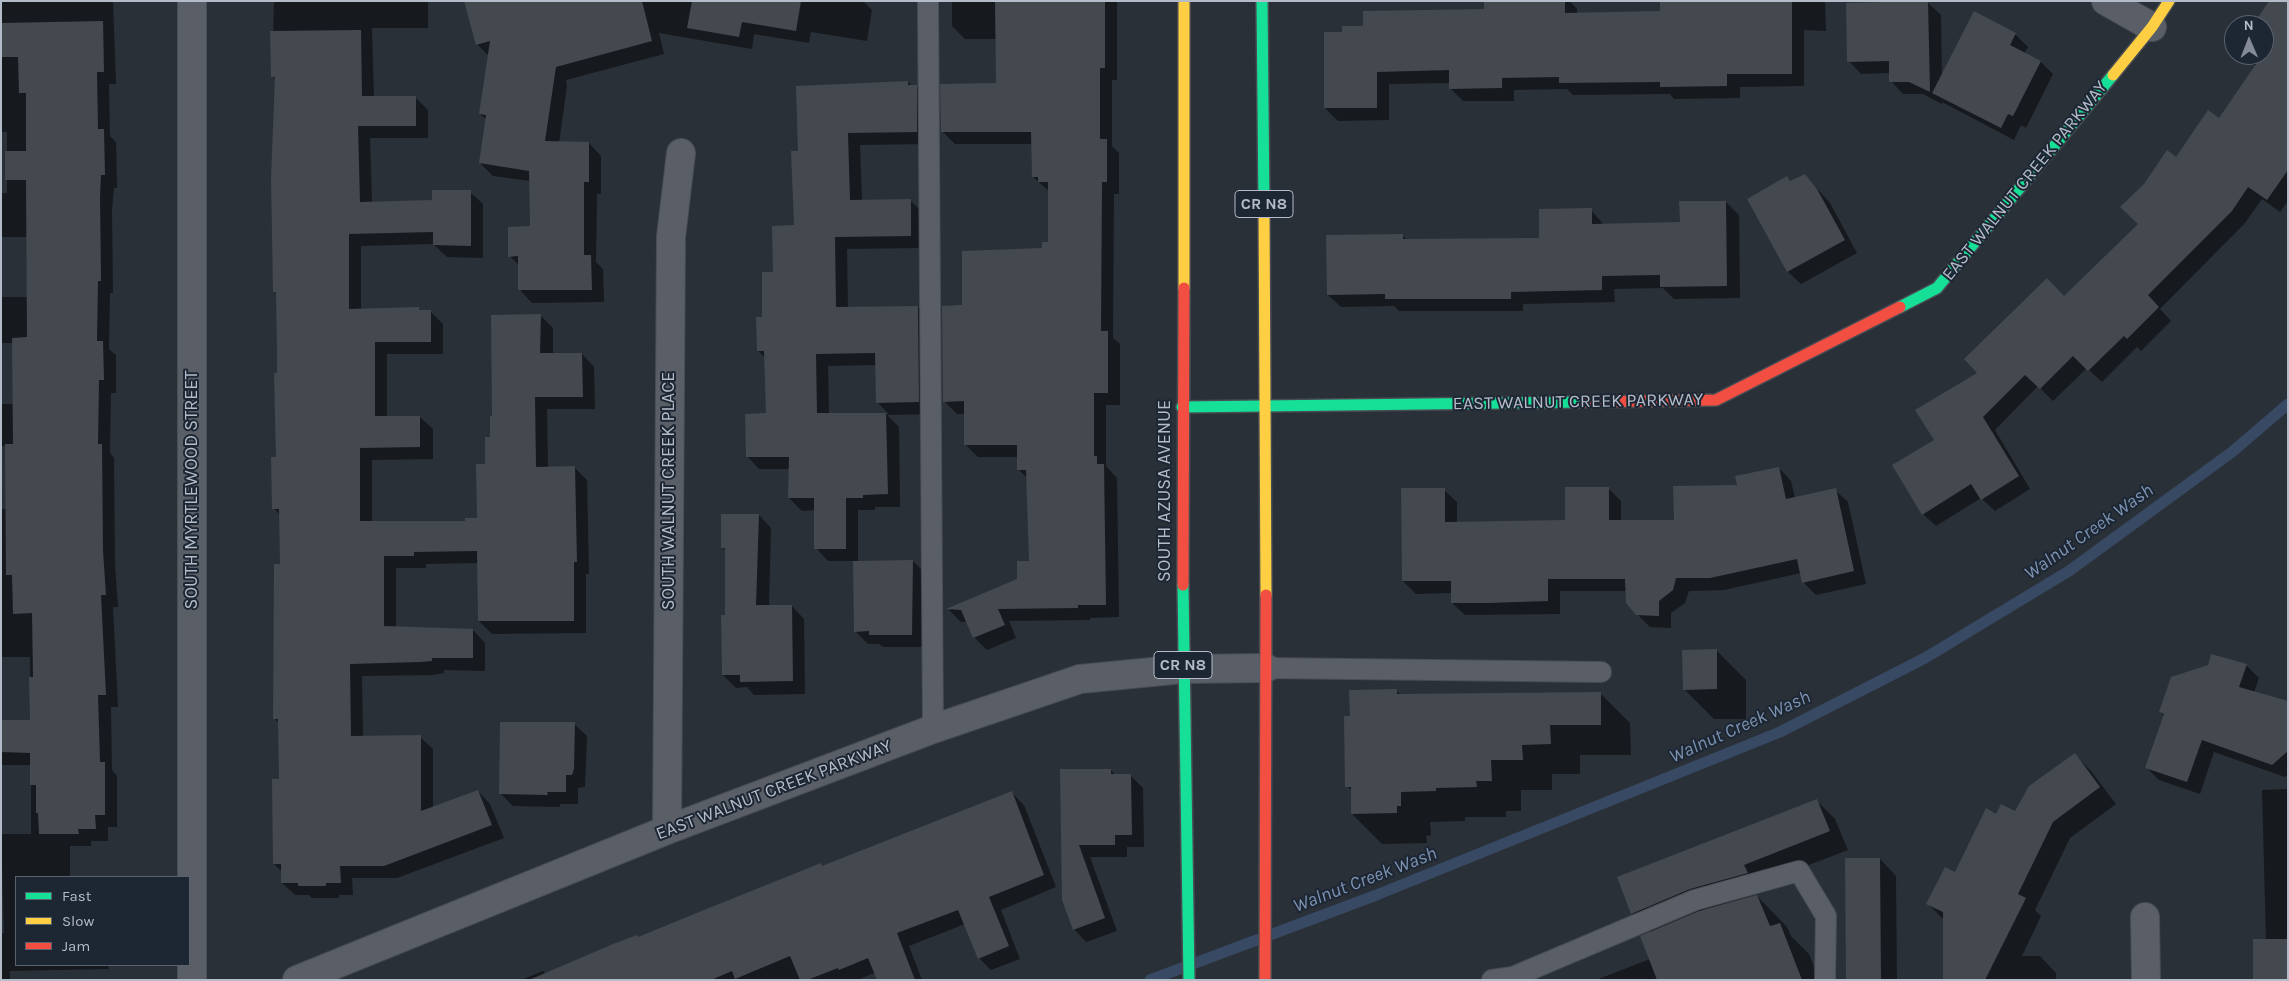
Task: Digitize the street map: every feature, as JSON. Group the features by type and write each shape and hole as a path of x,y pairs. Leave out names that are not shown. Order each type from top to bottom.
{"main road":[{"name":"SOUTH AZUSA AVENUE","path":"1184,1 1183,669 1189,980"},
{"name":"CR N8","path":"1262,1 1266,406 1265,980"},
{"name":"EAST WALNUT CREEK PARKWAY","path":"1182,407 1716,400 1938,288 2152,27 2169,1"}],"street":[{"name":"SOUTH MYRTLEWOOD STREET","path":"192,1 192,980"},
{"path":"2106,1 2152,27"},
{"name":"SOUTH WALNUT CREEK PLACE","path":"667,830 671,237 680,153"},
{"name":"EAST WALNUT CREEK PARKWAY","path":"297,980 667,830 933,729 1080,679 1183,669 1266,668"},
{"path":"2145,917 2146,980"}],"lane":[{"path":"928,1 933,729"},
{"path":"1266,668 1601,672"},
{"path":"1492,980 1513,977 1695,900 1799,871 1826,916 1825,980"}],"building":[{"path":"464,1 642,1 652,41 556,67 545,141 589,142 589,182 584,182 584,255 591,255 592,290 518,290 518,256 508,257 508,227 530,226 529,171 479,163 486,115 479,114 490,41 476,45"},
{"path":"692,1 801,1 796,31 742,22 739,37 687,28"},
{"path":"995,1 1105,1 1105,68 1100,68 1100,139 1107,139 1107,182 1102,182 1101,331 1108,331 1108,393 1094,393 1094,456 1097,456 1097,464 1104,464 1106,605 1078,605 1078,608 998,609 1005,625 973,638 961,610 946,609 1017,579 1017,561 1029,561 1026,470 1017,470 1017,445 964,445 964,401 943,402 942,306 962,305 962,251 1042,248 1042,242 1048,242 1048,182 1038,182 1038,177 1032,177 1031,132 941,132 940,84 996,83"},
{"path":"1484,1 1565,1 1565,13 1660,11 1660,1 1792,1 1792,74 1727,74 1727,86 1660,87 1660,82 1559,83 1559,77 1502,78 1502,88 1449,89 1449,70 1377,72 1377,108 1324,108 1324,32 1342,32 1342,26 1363,26 1363,11 1484,9"},
{"path":"1928,1 1930,92 1909,82 1889,82 1889,61 1847,62 1846,3"},
{"path":"2269,1 2288,1 2288,170 2267,200 2248,187 2232,211 2148,295 2159,307 2127,339 2124,336 2088,371 2073,356 2040,389 2025,375 1983,417 2019,476 1981,500 1971,484 1922,515 1892,465 1934,440 1915,410 1977,373 1964,359 2047,278 2064,296 2138,224 2120,207 2144,184 2167,150 2176,157 2208,110 2219,118 2255,65 2274,65 2274,15 2260,15"},
{"path":"1974,11 2016,33 2010,45 2041,61 2013,116 2008,114 2001,128 1932,93"},
{"path":"103,21 104,72 97,72 98,129 104,129 105,175 101,175 101,281 98,281 97,341 103,341 104,380 99,380 98,444 102,444 103,551 106,595 101,595 106,695 98,695 100,762 105,762 105,815 95,815 96,829 78,829 79,834 39,834 38,813 36,813 36,785 30,785 30,753 1,752 1,720 30,720 29,677 33,677 32,613 13,614 12,575 6,575 5,444 13,444 12,338 27,337 26,180 5,180 5,151 26,151 26,93 19,93 18,57 1,57 1,23"},
{"path":"361,30 362,96 416,96 416,126 358,126 360,202 432,200 432,190 471,190 471,246 433,245 433,232 349,234 349,309 419,307 419,310 431,310 431,342 375,342 375,416 420,416 420,447 360,448 360,521 465,521 465,518 477,518 476,464 485,464 485,437 490,437 490,416 492,416 491,315 541,314 540,353 582,353 583,397 535,397 536,467 575,466 577,562 574,562 574,621 478,621 477,551 414,552 414,556 384,556 384,626 473,629 473,658 432,658 432,661 420,662 350,664 351,736 421,735 421,811 478,790 492,825 384,866 340,866 341,883 326,883 326,886 298,886 298,883 281,883 281,864 273,864 272,779 279,779 278,719 273,719 274,564 280,564 279,509 272,509 271,457 276,457 274,373 277,373 277,351 276,292 273,292 271,177 275,77 271,77 270,31"},
{"path":"908,81 908,85 917,85 917,132 848,133 850,200 911,199 911,236 835,237 836,307 918,306 919,402 876,403 875,353 816,354 817,413 886,413 888,494 863,495 863,498 846,498 846,549 814,549 814,498 788,498 789,457 746,457 745,414 766,413 764,351 757,351 756,317 762,317 762,272 773,272 772,226 794,225 791,151 798,151 796,86"},
{"path":"1805,174 1817,189 1845,240 1787,272 1747,199 1787,176 1790,181"},
{"path":"1679,201 1726,201 1727,286 1660,287 1660,275 1602,276 1602,290 1511,292 1511,299 1385,299 1385,294 1327,295 1326,235 1403,234 1403,239 1539,238 1539,209 1592,208 1592,224 1680,222"},
{"path":"1779,467 1786,499 1836,488 1854,571 1802,583 1797,559 1710,578 1676,578 1673,590 1659,601 1659,616 1636,615 1626,603 1625,579 1548,579 1548,601 1488,603 1451,603 1451,581 1402,581 1401,488 1445,488 1445,522 1565,520 1565,487 1609,487 1609,520 1674,520 1673,486 1737,485 1735,476"},
{"path":"721,514 759,514 756,605 792,605 793,681 740,682 740,675 722,675 721,615 725,615 725,548 721,548"},
{"path":"913,560 912,635 869,635 869,631 854,632 853,561"},
{"path":"1717,649 1717,689 1683,690 1682,650"},
{"path":"2211,654 2247,664 2239,687 2288,701 2288,751 2272,765 2202,740 2187,782 2145,768 2164,714 2159,712 2171,677 2208,665"},
{"path":"1397,689 1397,694 1601,692 1601,725 1550,725 1551,744 1522,745 1523,760 1491,760 1492,781 1476,781 1477,787 1436,788 1436,791 1401,792 1401,806 1397,806 1397,813 1351,814 1351,787 1345,787 1344,716 1350,716 1349,690"},
{"path":"500,722 575,722 574,769 572,775 566,775 566,792 547,792 548,795 499,794"},
{"path":"2075,753 2100,787 2053,822 2018,894 2026,898 1985,980 1943,980 1943,912 1926,904 1945,867 1955,872 1986,808 1996,814 2001,804 2015,811 2029,786"},
{"path":"1060,769 1111,769 1111,774 1131,774 1132,835 1115,835 1115,845 1079,845 1105,918 1073,930 1062,900"},
{"path":"1012,791 1044,875 989,897 1009,946 978,959 958,910 897,933 915,980 877,980 868,958 839,970 838,968 807,980 800,980 790,956 735,979 732,971 711,980 529,980 613,944 637,935 638,937 821,863 822,866"},
{"path":"1817,799 1830,831 1744,865 1748,873 1690,889 1631,914 1617,877"},
{"path":"1845,858 1880,858 1881,980 1846,980"},
{"path":"1757,895 1770,926 1780,923 1802,980 1657,980 1640,936 1699,911"},
{"path":"2253,939 2288,939 2288,980 2253,980"}],"waterway":[{"name":"Walnut Creek Wash","path":"1150,980 1374,896 1780,732 1925,658 2069,571 2232,452 2288,404"}],"traffic: fast":[{"path":"1262,1 1264,207"},
{"path":"1900,307 1937,288 2113,75"},
{"path":"1182,407 1585,402"},
{"path":"1183,585 1189,980"}],"traffic: slow":[{"path":"1184,1 1184,288"},
{"path":"2113,75 2152,27 2169,1"},
{"path":"1264,207 1266,595"}],"traffic: jam":[{"path":"1183,585 1184,288"},
{"path":"1585,402 1716,400 1900,307"},
{"path":"1265,980 1266,595"}]}
